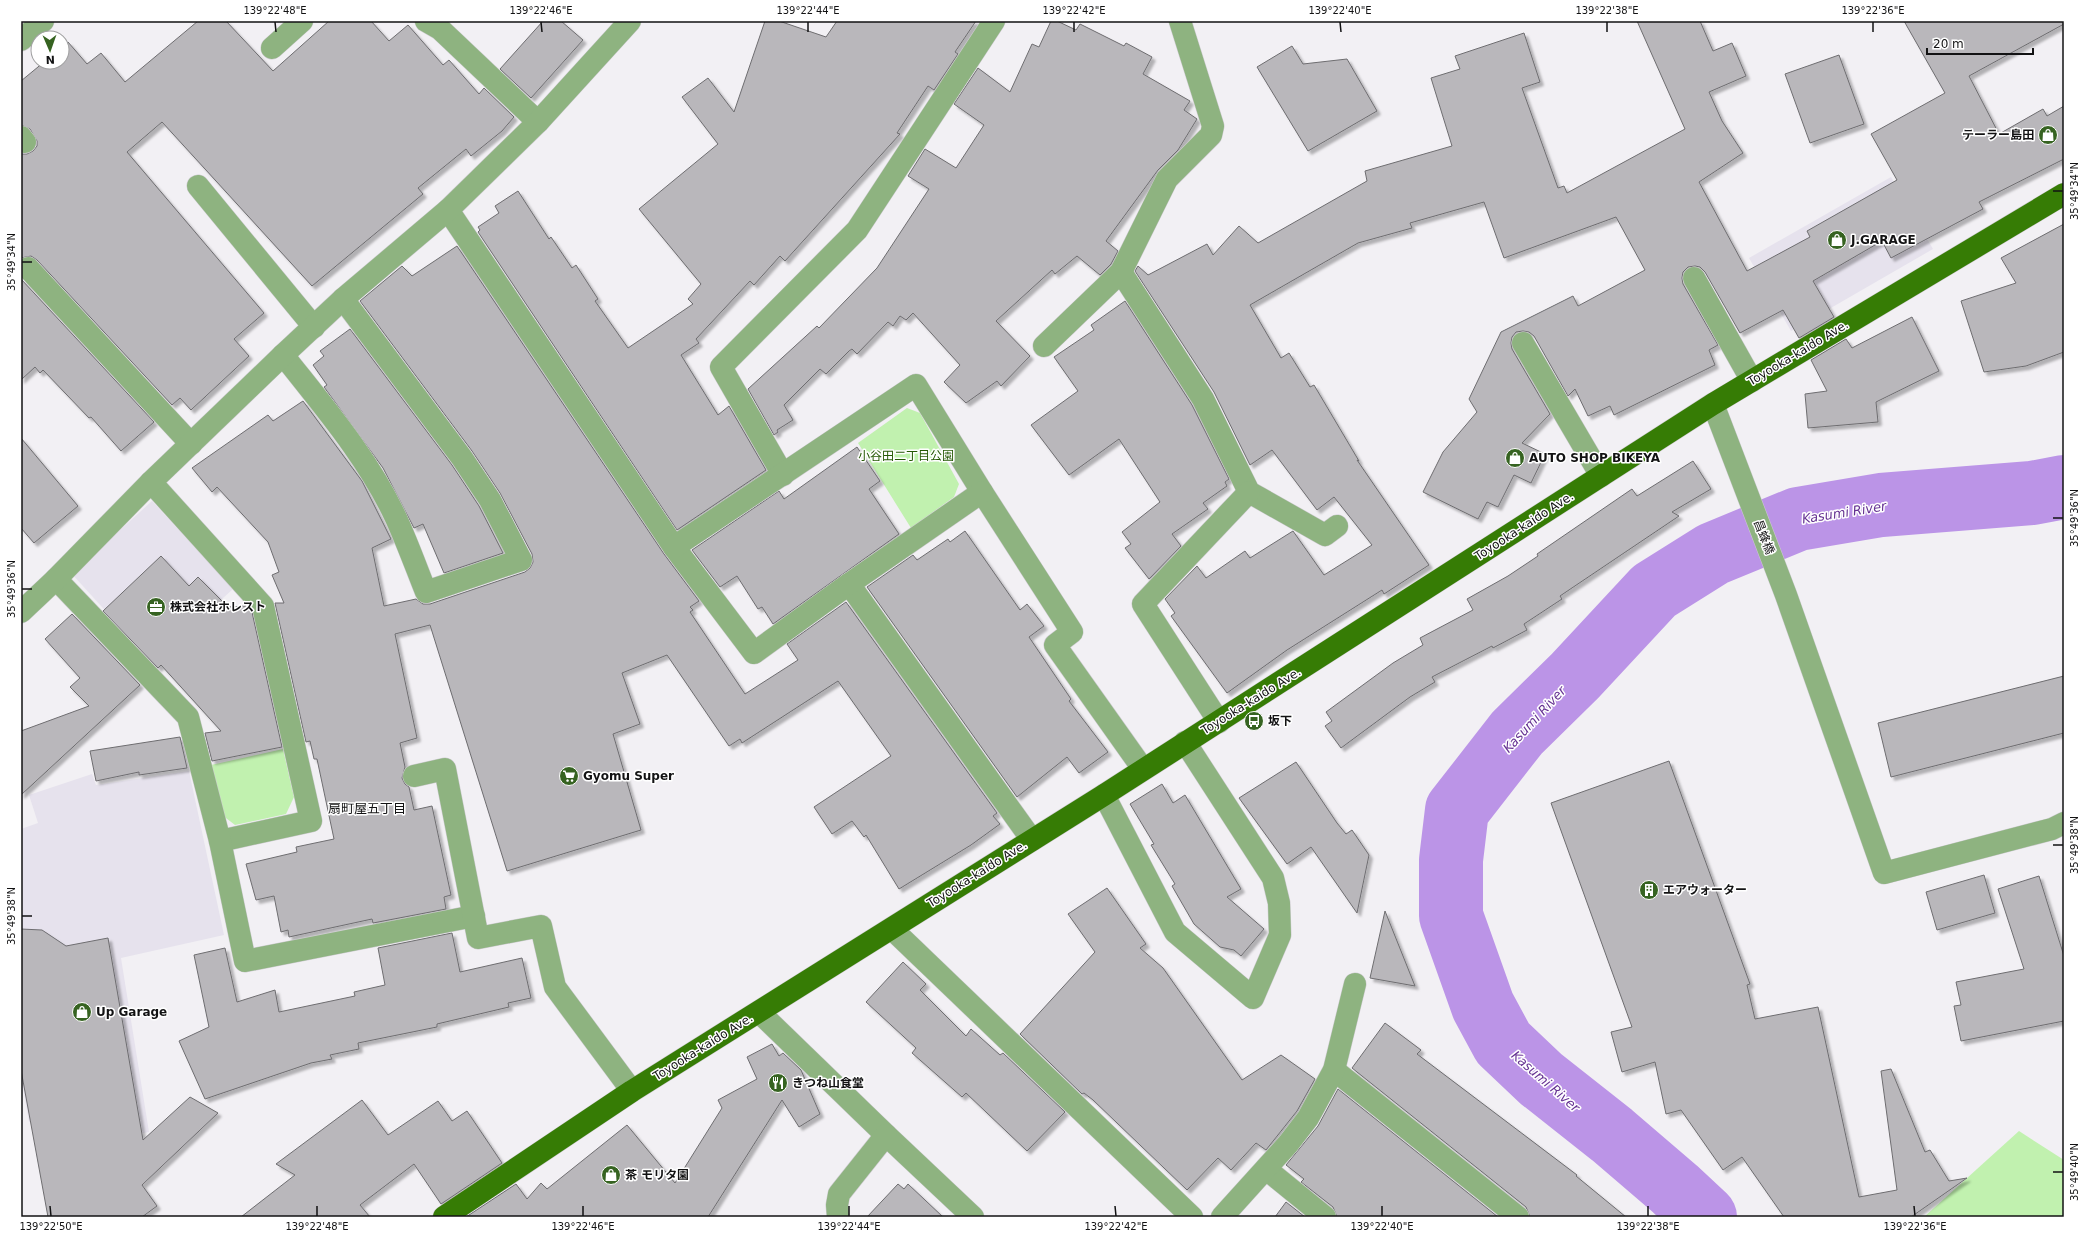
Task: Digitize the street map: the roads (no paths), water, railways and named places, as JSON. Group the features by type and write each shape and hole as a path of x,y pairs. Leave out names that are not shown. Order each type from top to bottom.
{"main road":[{"name":"Toyooka-kaido Ave.","path":"444,1217 632,1091 892,929 1185,742 1219,722 1713,404 2064,194"}],"street":[{"path":"21,40 44,21"},
{"path":"272,48 302,21"},
{"path":"426,21 440,29 538,122"},
{"path":"21,612 56,579 151,482 343,299 448,210 538,122 630,21"},
{"path":"783,475 721,367 857,230 994,21"},
{"path":"1044,346 1121,272 1167,179 1211,135 1214,126 1180,21 1189,21"},
{"path":"198,186 314,327"},
{"path":"448,210 674,547 754,653 849,584 982,492"},
{"path":"28,268 191,444"},
{"path":"1121,272 1203,399 1249,492 1325,535 1337,526"},
{"path":"1694,278 1752,381"},
{"path":"284,355 352,444 369,470 396,518 426,592 521,560 490,500 462,458 343,299"},
{"path":"1522,343 1602,476"},
{"path":"674,547 916,385 982,492 1072,632 1055,645 1143,769"},
{"name":"昌蜂橋","path":"1713,404 1786,595 1884,873 2052,829 2064,822"},
{"path":"151,482 262,606 311,821 220,841"},
{"path":"1219,722 1143,604 1249,492"},
{"path":"56,579 188,717 220,841 245,961 474,916"},
{"path":"849,584 1032,840"},
{"path":"1104,795 1174,932 1253,998 1280,935 1279,903 1273,878 1185,742"},
{"path":"414,776 445,769 478,938 541,926 555,987 632,1091"},
{"path":"892,929 1192,1217"},
{"path":"1222,1217 1266,1169 1308,1118 1334,1070 1355,984"},
{"path":"759,1012 886,1136 973,1217"},
{"path":"1334,1070 1518,1217"},
{"path":"838,1217 837,1206 839,1194 886,1136"},
{"path":"1266,1169 1325,1217"}],"waterway":[{"name":"Kasumi River","path":"1705,1217 1612,1135 1541,1079 1503,1043 1483,1006 1451,916 1451,860 1457,810 1517,733 1575,676 1654,591 1713,554 1798,519 1881,505 2032,493 2064,487"}],"place":[{"name":"テーラー島田","path":"2048,135"},
{"name":"J.GARAGE","path":"1837,240"},
{"name":"AUTO SHOP BIKEYA","path":"1515,458"},
{"name":"株式会社ホレスト","path":"156,607"},
{"name":"坂下","path":"1254,721"},
{"name":"Gyomu Super","path":"569,776"},
{"name":"エアウォーター","path":"1649,890"},
{"name":"Up Garage","path":"82,1012"},
{"name":"きつね山食堂","path":"778,1083"},
{"name":"茶 モリタ園","path":"611,1175"}],"district":[{"name":"扇町屋五丁目","path":"367,808"}],"park label":[{"name":"小谷田二丁目公園","path":"906,456"}]}
